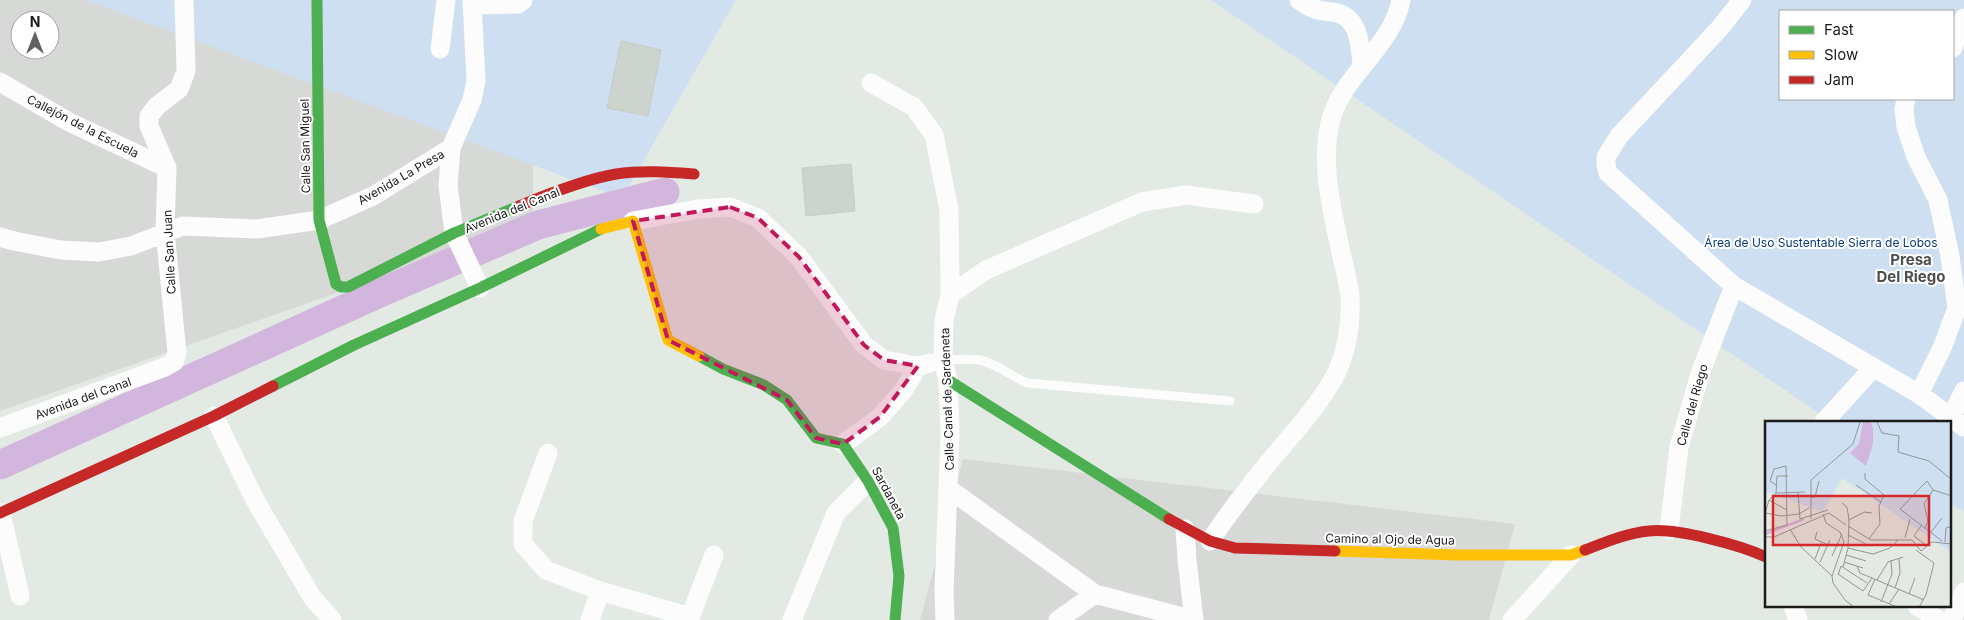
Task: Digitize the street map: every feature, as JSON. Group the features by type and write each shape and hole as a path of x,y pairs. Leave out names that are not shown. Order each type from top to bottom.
{"street":[{"name":"Calle San Juan","path":"165,367 174,362 176,353 165,231 167,168 149,126 149,116 157,106 180,89 186,71 184,0"},
{"name":"Calle San Miguel","path":"318,0 320,220 336,284 342,287"},
{"path":"440,49 446,0"},
{"path":"472,2 518,4 523,0"},
{"path":"1299,0 1311,8 1345,15 1353,23 1358,34 1362,65"},
{"path":"1210,541 1234,505 1311,412 1336,372 1345,346 1350,320 1350,296 1327,174 1327,143 1330,122 1338,101 1362,65 1386,37 1396,17 1401,0"},
{"path":"1742,0 1719,29 1619,136 1606,157 1608,173 1734,286 1919,394 1957,422 1964,391"},
{"name":"Avenida La Presa","path":"472,2 476,81 472,100 451,148 448,185 456,240 480,288"},
{"path":"1954,45 1964,18"},
{"name":"Callejón de la Escuela","path":"0,82 69,122 167,168"},
{"name":"Calle Canal de Sardeneta","path":"871,83 914,107 934,135 949,210 950,295 944,320 943,360 948,380 950,434 944,592 945,620"},
{"path":"1906,100 1904,109 1906,128 1916,157 1938,200 1950,256 1957,308 1964,329"},
{"name":"Avenida La Presa","path":"0,236 14,241 60,250 99,252 131,246 165,231 183,226 257,229 320,220 373,196 451,148"},
{"name":"Avenida del Canal","path":"342,287 348,287 456,240 550,193 616,174 663,171 694,174"},
{"path":"950,295 986,270 1142,202 1186,195 1254,204"},
{"path":"20,596 1,513 214,416 354,345 480,288 598,230 633,221 698,209 730,206 758,218 799,257 864,345 884,360 918,366 943,360"},
{"path":"633,221 668,340 723,369 764,385 787,400 816,438 843,444 880,417 903,391 918,366"},
{"name":"Calle del Riego","path":"1669,530 1679,447 1701,371 1734,286"},
{"path":"1919,394 1942,348 1957,308"},
{"name":"Avenida del Canal","path":"0,428 165,367"},
{"path":"1825,421 1873,368"},
{"name":"Camino al Ojo de Agua","path":"948,380 1185,529 1210,541 1235,548 1271,550 1571,555"},
{"path":"214,416 255,500 312,597 332,620"},
{"name":"Sardaneta","path":"843,444 868,480 893,528 900,576 894,620"},
{"path":"548,453 523,521 523,544 546,570 600,591 690,618 714,555"},
{"path":"792,620 836,513 868,480"},
{"path":"949,489 1096,594 1194,620 1185,529"},
{"path":"1512,620 1571,555 1620,537 1648,531 1669,530 1751,550 1765,557"},
{"path":"590,620 600,591"},
{"path":"1952,620 1964,592"},
{"path":"1058,620 1096,594"},
{"path":"1794,608 1798,620"},
{"path":"1921,608 1938,620"}],"lane":[{"path":"943,360 979,360 995,366 1027,383 1230,401"}],"highlighted area":[{"path":"730,207 758,218 799,257 864,345 884,360 918,366 880,417 843,444 816,438 787,400 668,340 633,221"}],"shaded area":[{"path":"0,0 533,0 533,224 0,411"},
{"path":"963,459 1515,524 1489,620 920,620"}],"green space":[{"path":"85,0 736,0 622,198"},
{"name":"Área de Uso Sustentable Sierra de Lobos","path":"1211,0 1964,0 1964,512 1952,504 1952,421 1831,421"}],"building":[{"path":"621,41 661,50 648,116 607,108"},
{"path":"851,164 855,211 806,216 802,168"}],"waterway":[{"path":"0,465 382,292 538,225 665,192"}],"traffic: fast":[{"path":"317,0 319,220 336,284 341,287 348,287 454,233 519,206"},
{"path":"273,386 354,345 480,288 601,229"},
{"path":"699,356 723,369 764,385 787,400 816,438 843,444 868,481 893,528 899,576 895,620"},
{"path":"948,380 1169,519"}],"traffic: slow":[{"path":"601,229 633,221 668,340 699,356"},
{"path":"1335,551 1458,555 1571,555 1585,550"}],"traffic: jam":[{"path":"519,206 604,176 645,172 694,174"},
{"path":"0,513 214,416 273,386"},
{"path":"1169,519 1210,541 1235,548 1335,551"},
{"path":"1585,550 1617,538 1649,531 1661,531 1708,538 1741,547 1765,557"}],"district":[{"name":"Presa Del Riego","path":"1911,268"}]}
